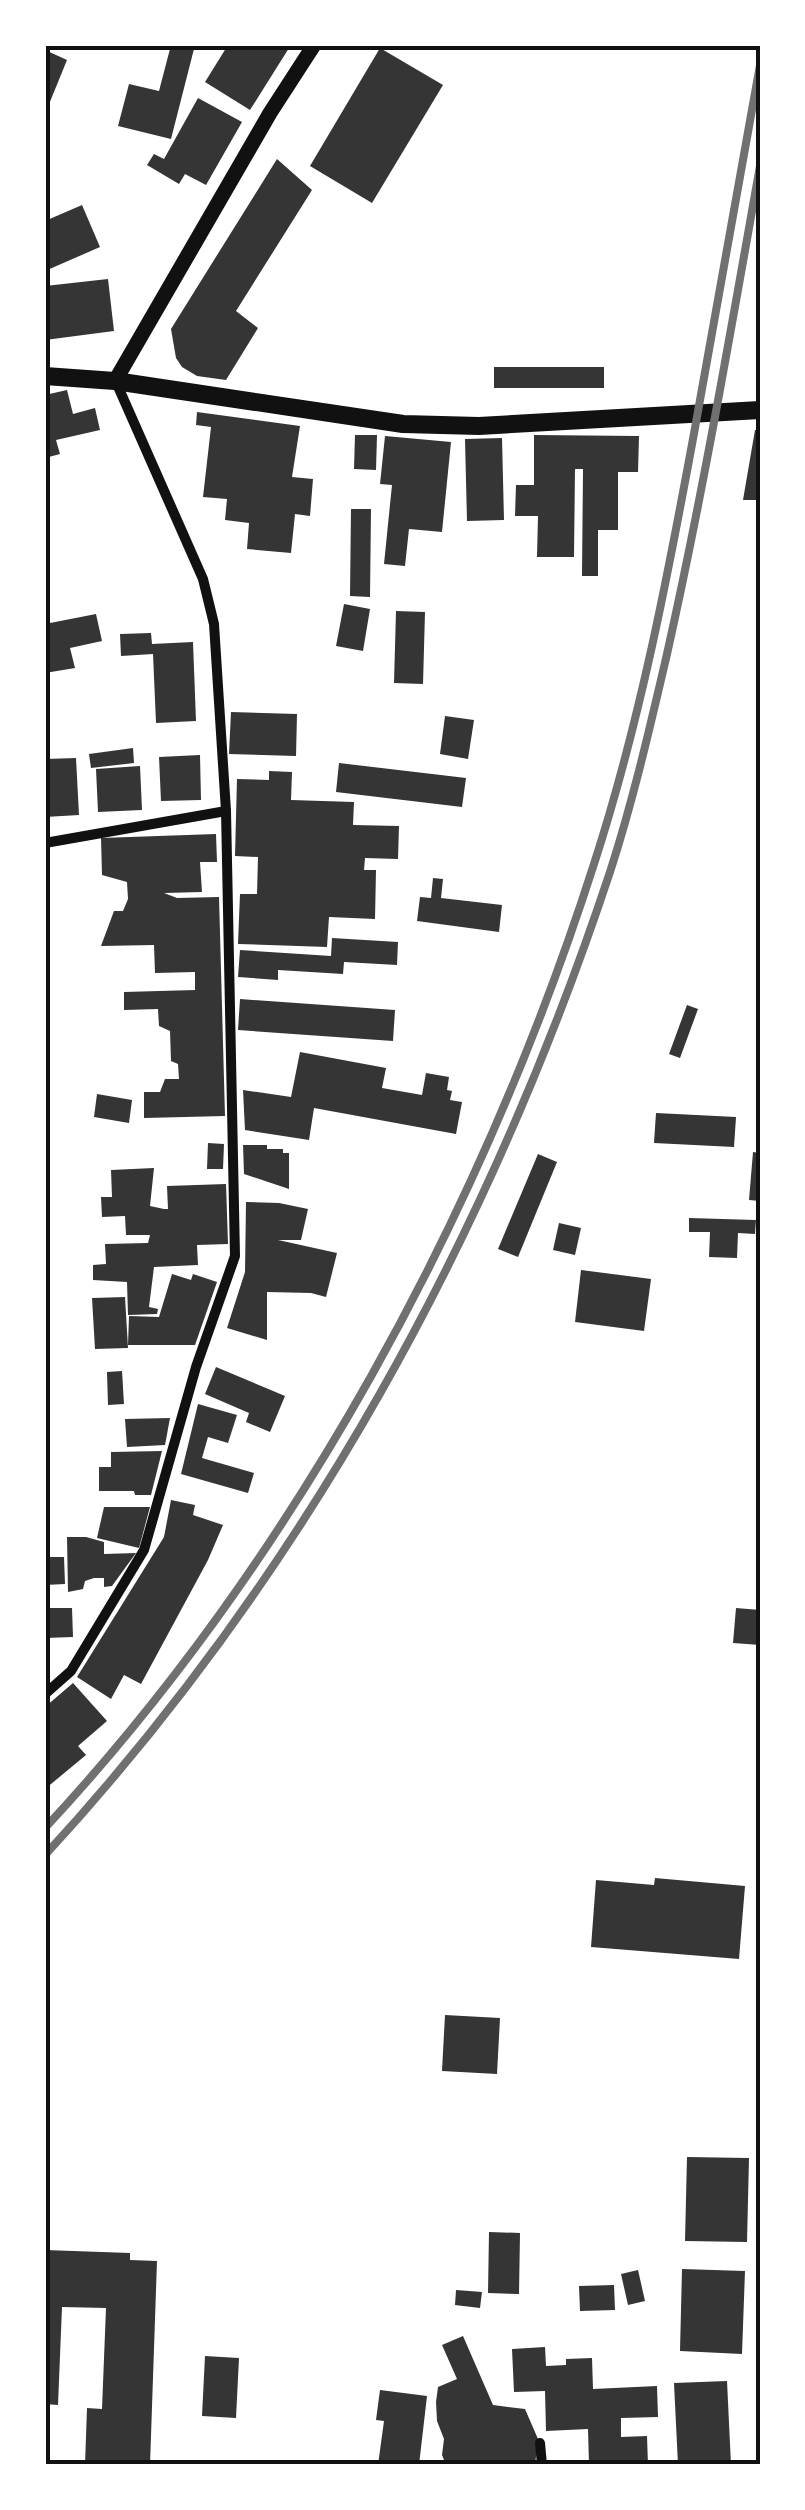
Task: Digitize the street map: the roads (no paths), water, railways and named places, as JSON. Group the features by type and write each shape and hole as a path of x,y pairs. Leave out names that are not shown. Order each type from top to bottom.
{"main road":[{"path":"45,376 115,381 403,424 479,426 760,410"}],"street":[{"path":"45,1694 71,1671 144,1550 196,1367 235,1256 226,812 214,624 204,579 115,381 270,113 314,45"},
{"path":"45,843 226,812"},
{"path":"540,2443 542,2465"}],"railway":[{"path":"45,1828 136,1724 220,1613 299,1497 371,1376 437,1251 496,1124 549,995 594,864 639,702 685,483 760,65"},
{"path":"45,1855 139,1747 226,1633 306,1515 380,1394 447,1268 508,1139 562,1007 610,872 641,764 693,533 760,166"}]}
